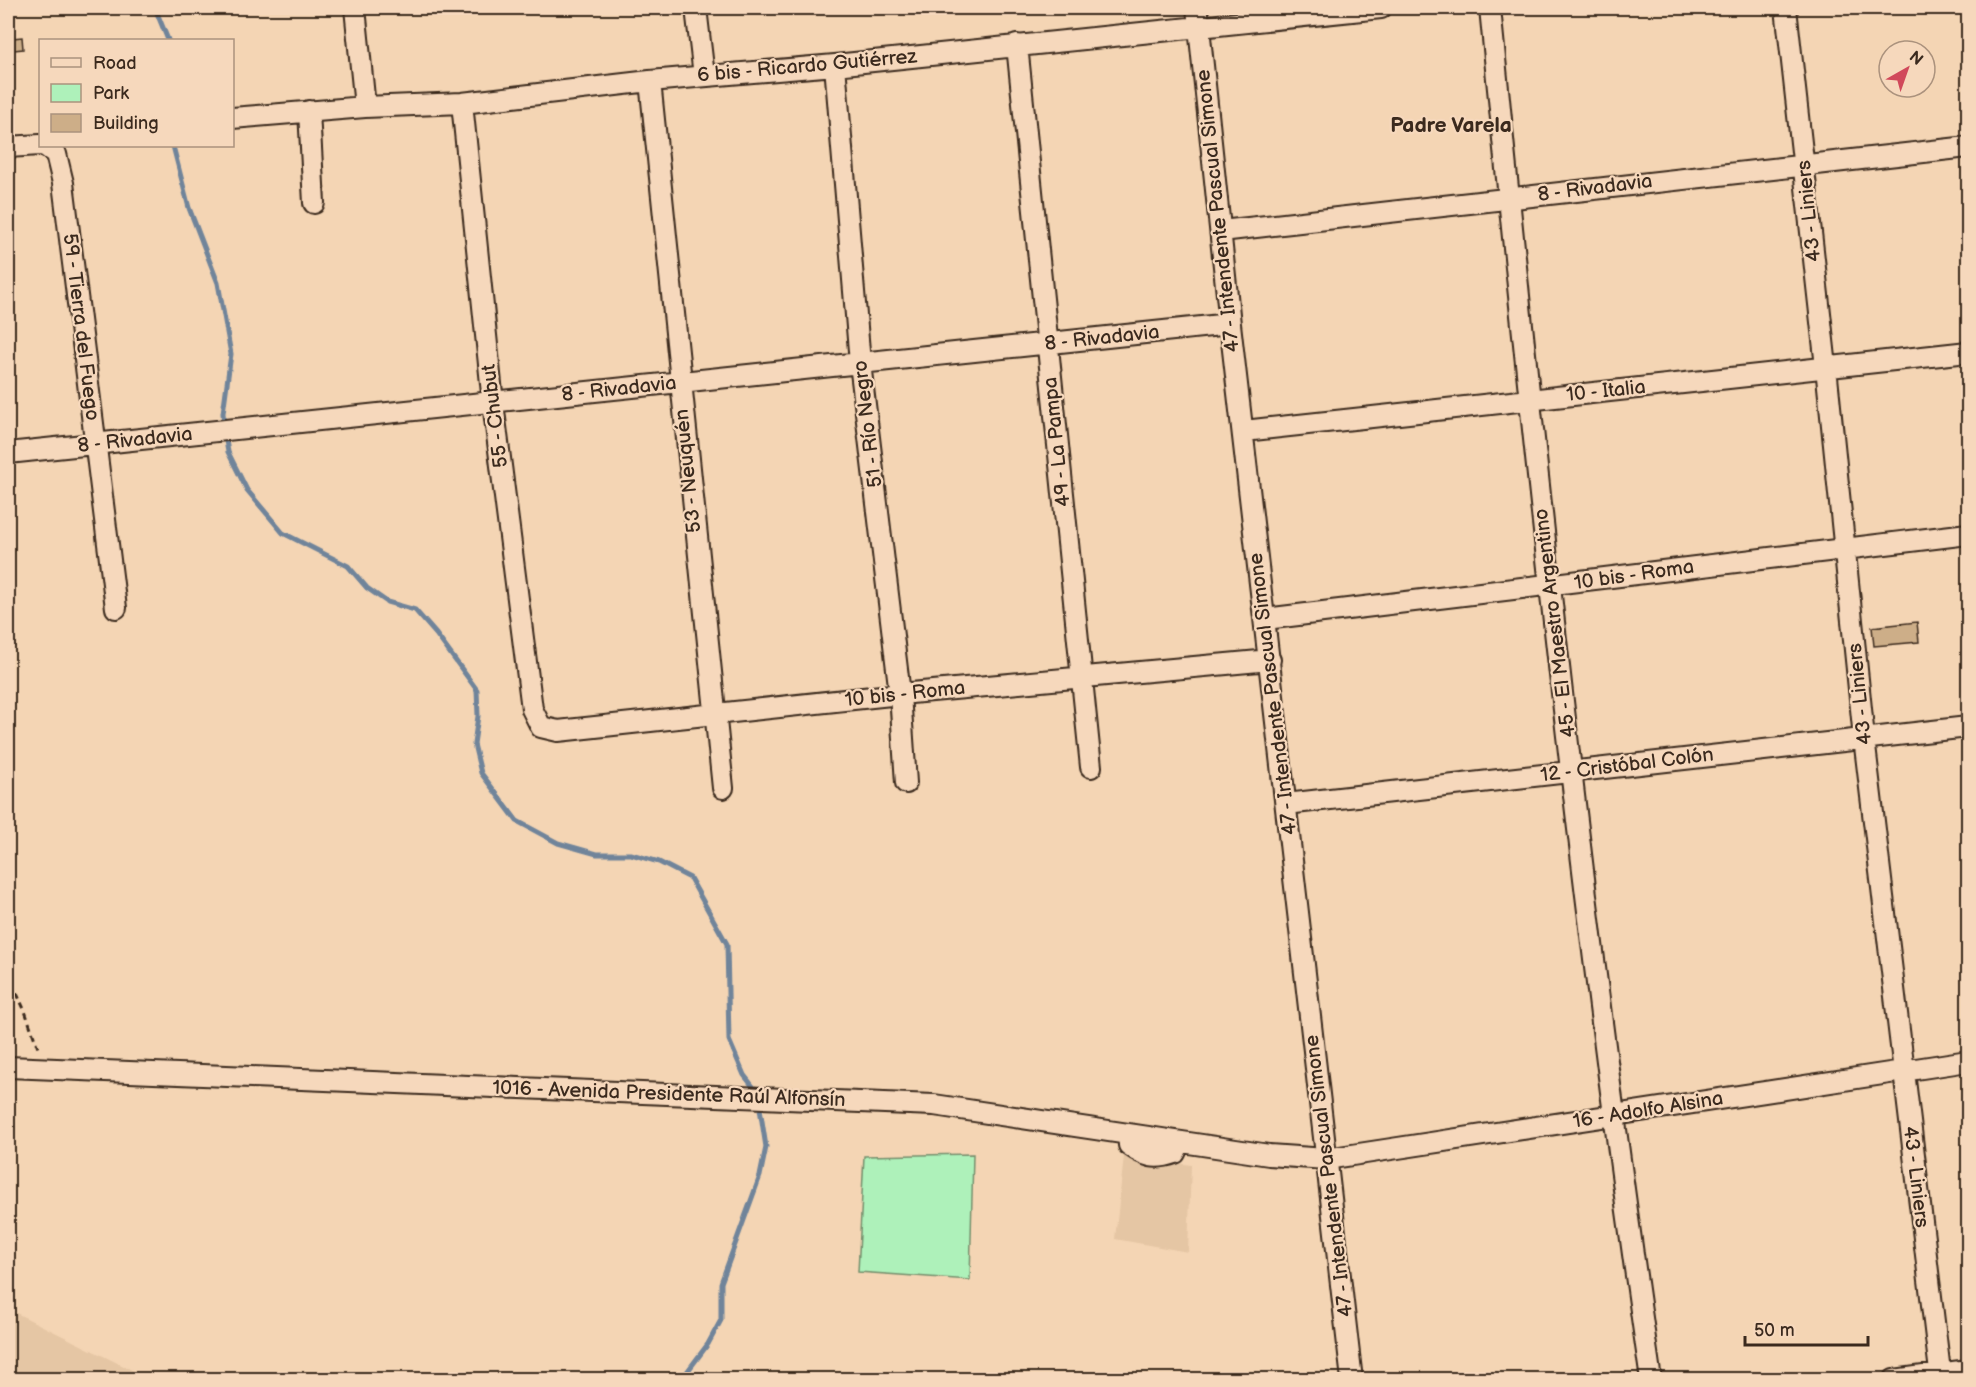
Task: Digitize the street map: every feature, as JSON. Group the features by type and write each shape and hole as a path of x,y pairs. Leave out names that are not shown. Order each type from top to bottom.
{"street":[{"path":"355,8 365,106"},
{"path":"696,8 704,76"},
{"name":"47 - Intendente Pascual Simone","path":"1197,8 1230,324 1352,1380"},
{"name":"6 bis - Ricardo Gutiérrez","path":"234,118 365,106 462,103 650,81 835,65 1382,8"},
{"name":"45 - El Maestro Argentino","path":"1490,8 1550,587 1612,1116 1651,1380"},
{"name":"43 - Liniers","path":"1786,8 1827,367 1864,738 1941,1377"},
{"name":"49 - La Pampa","path":"1017,45 1091,767"},
{"name":"51 - Río Negro","path":"835,65 860,363 900,694 906,783"},
{"name":"53 - Neuquén","path":"650,81 679,383 723,788"},
{"name":"55 - Chubut","path":"462,103 493,403 532,709 541,727"},
{"path":"309,111 314,203"},
{"path":"8,147 47,148"},
{"name":"8 - Rivadavia","path":"1221,231 1968,147"},
{"name":"59 - Tierra del Fuego","path":"47,148 63,183 116,608"},
{"name":"8 - Rivadavia","path":"8,453 245,430 1230,324"},
{"name":"10 - Italia","path":"1244,431 1968,352"},
{"name":"10 bis - Roma","path":"1264,619 1550,587 1968,534"},
{"name":"10 bis - Roma","path":"541,727 558,731 900,694 1270,660"},
{"name":"12 - Cristóbal Colón","path":"1286,804 1968,727"},
{"name":"16 - Adolfo Alsina","path":"1326,1159 1968,1060"},
{"name":"1016 - Avenida Presidente Raúl Alfonsín","path":"8,1067 934,1105 1269,1155 1326,1159"},
{"path":"1894,1380 1941,1377 1968,1370"}],"path":[{"path":"8,974 25,1011 45,1070"}],"shaded area":[{"path":"1124,1156 1191,1165 1188,1252 1115,1239"},
{"path":"8,1309 150,1379 8,1379"}],"green space":[{"path":"973,1154 970,1280 858,1272 864,1156"}],"building":[{"path":"22,37 23,49 14,50 13,38"},
{"path":"1917,622 1919,642 1874,646 1872,627"}],"waterway":[{"path":"155,8 168,39"},
{"path":"173,147 189,208 218,283 231,354 223,413 224,425"},
{"path":"225,435 228,452 247,490 283,533 348,566 367,588 387,602 415,610 436,634 477,690 478,716 474,744 481,773 517,821 558,843 597,854 631,854 659,862 690,878 727,944 729,1040 744,1075 758,1093"},
{"path":"681,1380 708,1344 721,1320 721,1283 760,1176 766,1147 759,1102"}],"district":[{"name":"Padre Varela","path":"1451,125"}]}
